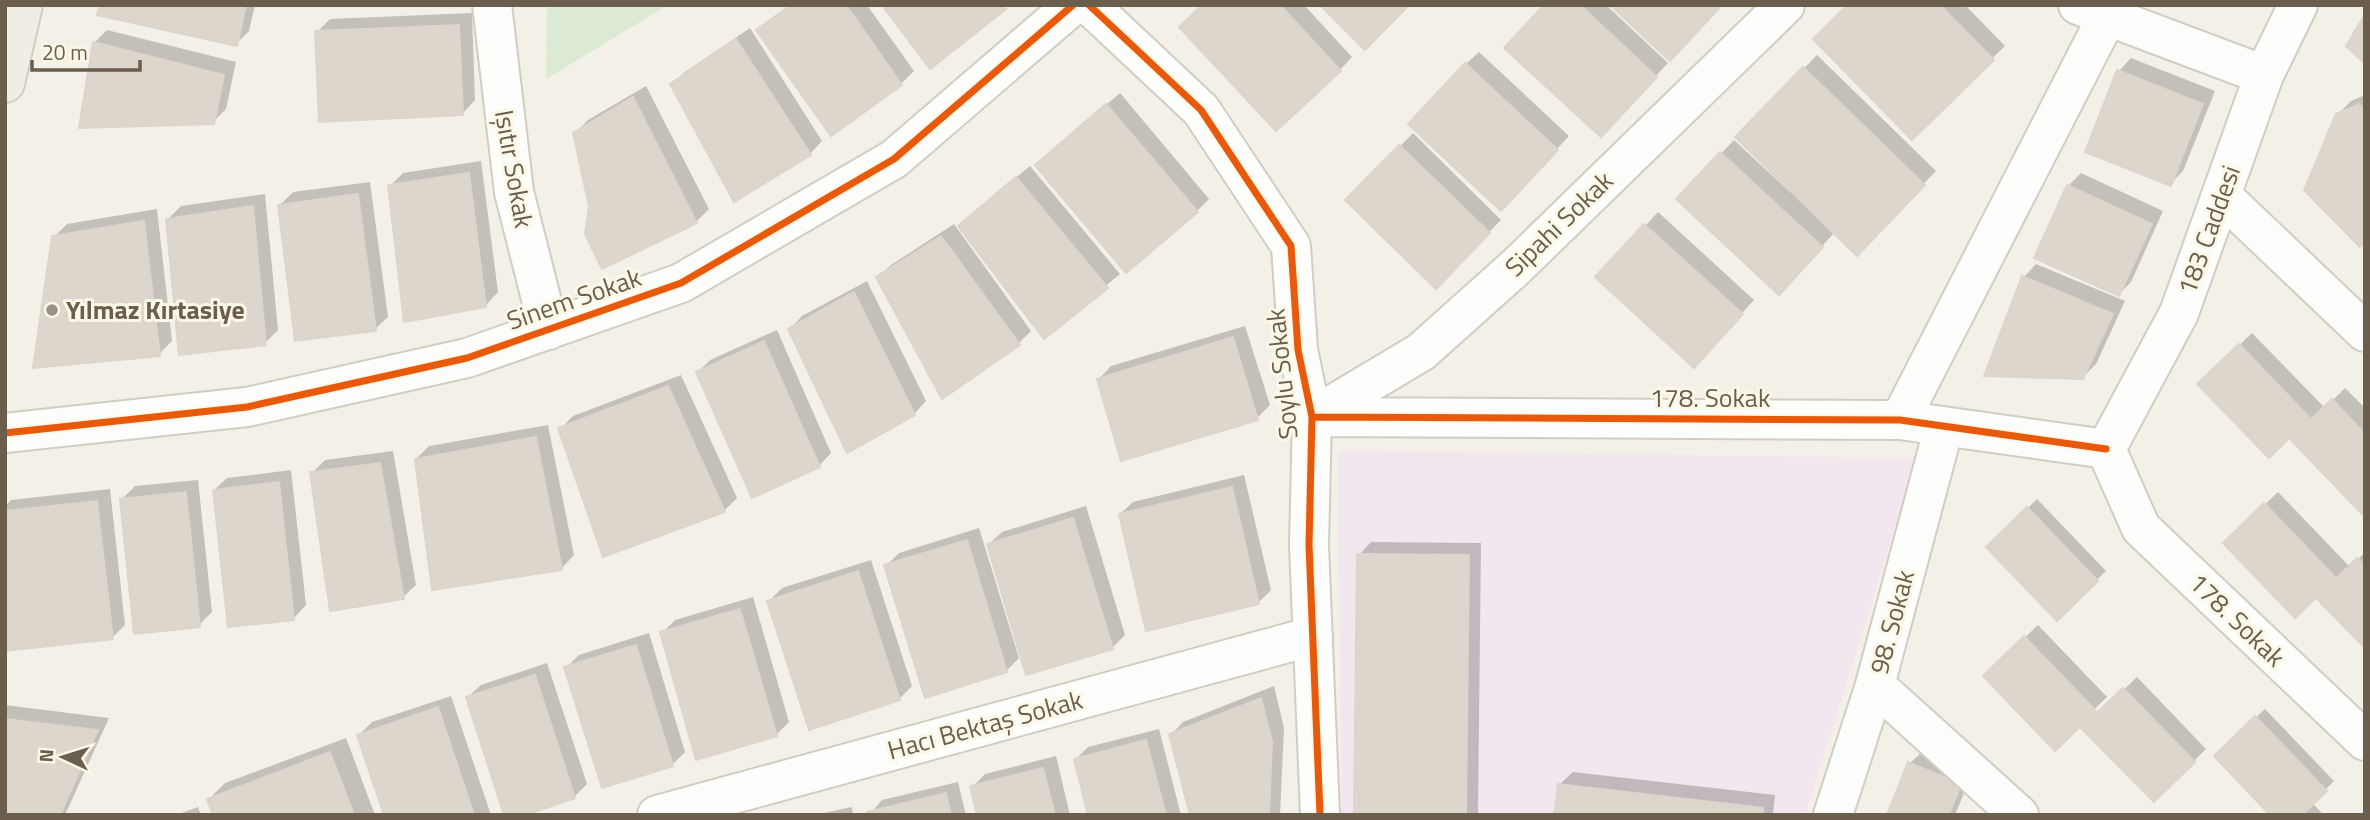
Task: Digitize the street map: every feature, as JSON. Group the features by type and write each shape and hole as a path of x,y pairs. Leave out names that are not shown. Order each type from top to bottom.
{"main road":[{"path":"5,83 23,5"}],"street":[{"name":"Işıtır Sokak","path":"492,5 514,192 549,330"},
{"name":"Sinem Sokak","path":"5,433 247,407 467,358 681,284 894,159 1073,5"},
{"name":"Soylu Sokak","path":"1089,5 1201,110 1291,246 1298,350 1312,416 1309,545 1320,815"},
{"name":"Sipahi Sokak","path":"1312,416 1421,352 1527,256 1784,5"},
{"name":"183 Caddesi","path":"2106,449 2179,313 2264,75 2298,5"},
{"path":"1900,420 2099,9 2264,75"},
{"path":"2221,195 2365,332"},
{"name":"178. Sokak","path":"1312,416 1900,420 2106,449 2141,528 2365,741"},
{"name":"98. Sokak","path":"1833,815 1875,685 1944,427"},
{"name":"Hacı Bektaş Sokak","path":"657,815 1313,636"},
{"path":"1875,685 2019,815"}],"shaded area":[{"path":"1338,451 1917,458 1805,815 1341,815"}],"green space":[{"path":"547,5 668,5 546,79"}],"building":[{"path":"100,5 246,5 237,46 97,15"},
{"path":"791,5 846,5 902,85 831,136 756,30"},
{"path":"882,5 1001,5 1006,9 930,69"},
{"path":"1202,5 1280,5 1341,71 1276,131 1179,27"},
{"path":"1320,5 1409,5 1365,50"},
{"path":"1544,5 1580,5 1657,77 1601,137 1504,48"},
{"path":"1610,5 1722,5 1670,61"},
{"path":"1847,5 1940,5 1994,60 1912,140 1813,39"},
{"path":"2365,14 2365,64 2346,46"},
{"path":"459,25 463,115 319,122 315,31"},
{"path":"736,39 811,155 734,202 670,84"},
{"path":"93,42 224,75 214,124 79,128"},
{"path":"1465,63 1558,150 1501,211 1408,124"},
{"path":"1803,67 1925,185 1857,256 1735,137"},
{"path":"2117,70 2203,104 2171,186 2085,152"},
{"path":"633,97 697,223 602,269 585,234 589,206 573,133"},
{"path":"1106,104 1198,212 1126,273 1035,165"},
{"path":"2359,104 2365,110 2365,242 2360,247 2304,190 2336,114"},
{"path":"1399,145 1490,233 1436,289 1345,200"},
{"path":"1720,152 1823,247 1779,295 1676,199"},
{"path":"469,173 486,307 404,322 388,185"},
{"path":"1016,177 1108,288 1044,339 958,226"},
{"path":"2067,185 2152,224 2119,296 2034,258"},
{"path":"358,194 376,331 295,341 278,205"},
{"path":"253,206 266,345 179,355 166,219"},
{"path":"144,221 160,356 33,368 52,236"},
{"path":"1644,224 1743,314 1694,368 1595,277"},
{"path":"941,236 1020,345 942,399 876,277"},
{"path":"2022,276 2113,314 2083,379 1984,376"},
{"path":"854,292 915,415 847,453 788,329"},
{"path":"1233,337 1258,420 1121,461 1097,379"},
{"path":"764,341 820,467 752,498 696,372"},
{"path":"2239,344 2310,418 2269,458 2197,384"},
{"path":"668,386 725,512 603,557 558,428"},
{"path":"2332,399 2365,434 2362,514 2290,439"},
{"path":"536,437 562,570 432,590 415,459"},
{"path":"380,463 404,599 330,611 310,472"},
{"path":"279,482 294,620 228,627 213,490"},
{"path":"1232,487 1259,604 1146,631 1119,514"},
{"path":"186,492 200,627 134,634 120,499"},
{"path":"97,501 113,639 5,651 5,511"},
{"path":"2264,503 2336,578 2295,618 2223,543"},
{"path":"2027,507 2098,581 2057,621 1986,547"},
{"path":"1073,518 1113,649 1026,675 987,544"},
{"path":"967,540 1007,672 925,698 884,565"},
{"path":"1357,554 1469,555 1466,815 1354,815"},
{"path":"2357,558 2365,565 2365,648 2316,598"},
{"path":"858,571 900,700 809,730 767,601"},
{"path":"740,609 777,736 696,760 660,632"},
{"path":"2024,636 2096,711 2055,751 1983,676"},
{"path":"636,645 673,766 602,788 564,667"},
{"path":"535,675 575,798 525,815 504,815 466,697"},
{"path":"2123,688 2195,762 2154,802 2081,728"},
{"path":"1261,698 1272,741 1269,815 1190,815 1169,734"},
{"path":"438,707 474,815 384,815 357,735"},
{"path":"2255,716 2327,791 2302,815 2270,815 2214,756"},
{"path":"5,719 98,730 60,815 5,815"},
{"path":"1146,740 1166,815 1088,815 1074,759"},
{"path":"330,752 354,815 213,815 207,799"},
{"path":"1908,762 1961,784 1949,815 1887,815"},
{"path":"1043,768 1055,815 977,815 970,786"},
{"path":"1558,784 1763,808 1763,815 1554,815"},
{"path":"946,793 951,815 868,815 867,812"}],"cycle path":[{"path":"5,433 247,407 467,358 681,283 894,159 1073,5"},
{"path":"1089,5 1201,110 1291,246 1298,350 1312,417 1309,545 1320,815"},
{"path":"1312,417 1900,420 2106,449"}],"place":[{"name":"Yılmaz Kırtasiye","path":"52,310"}]}
